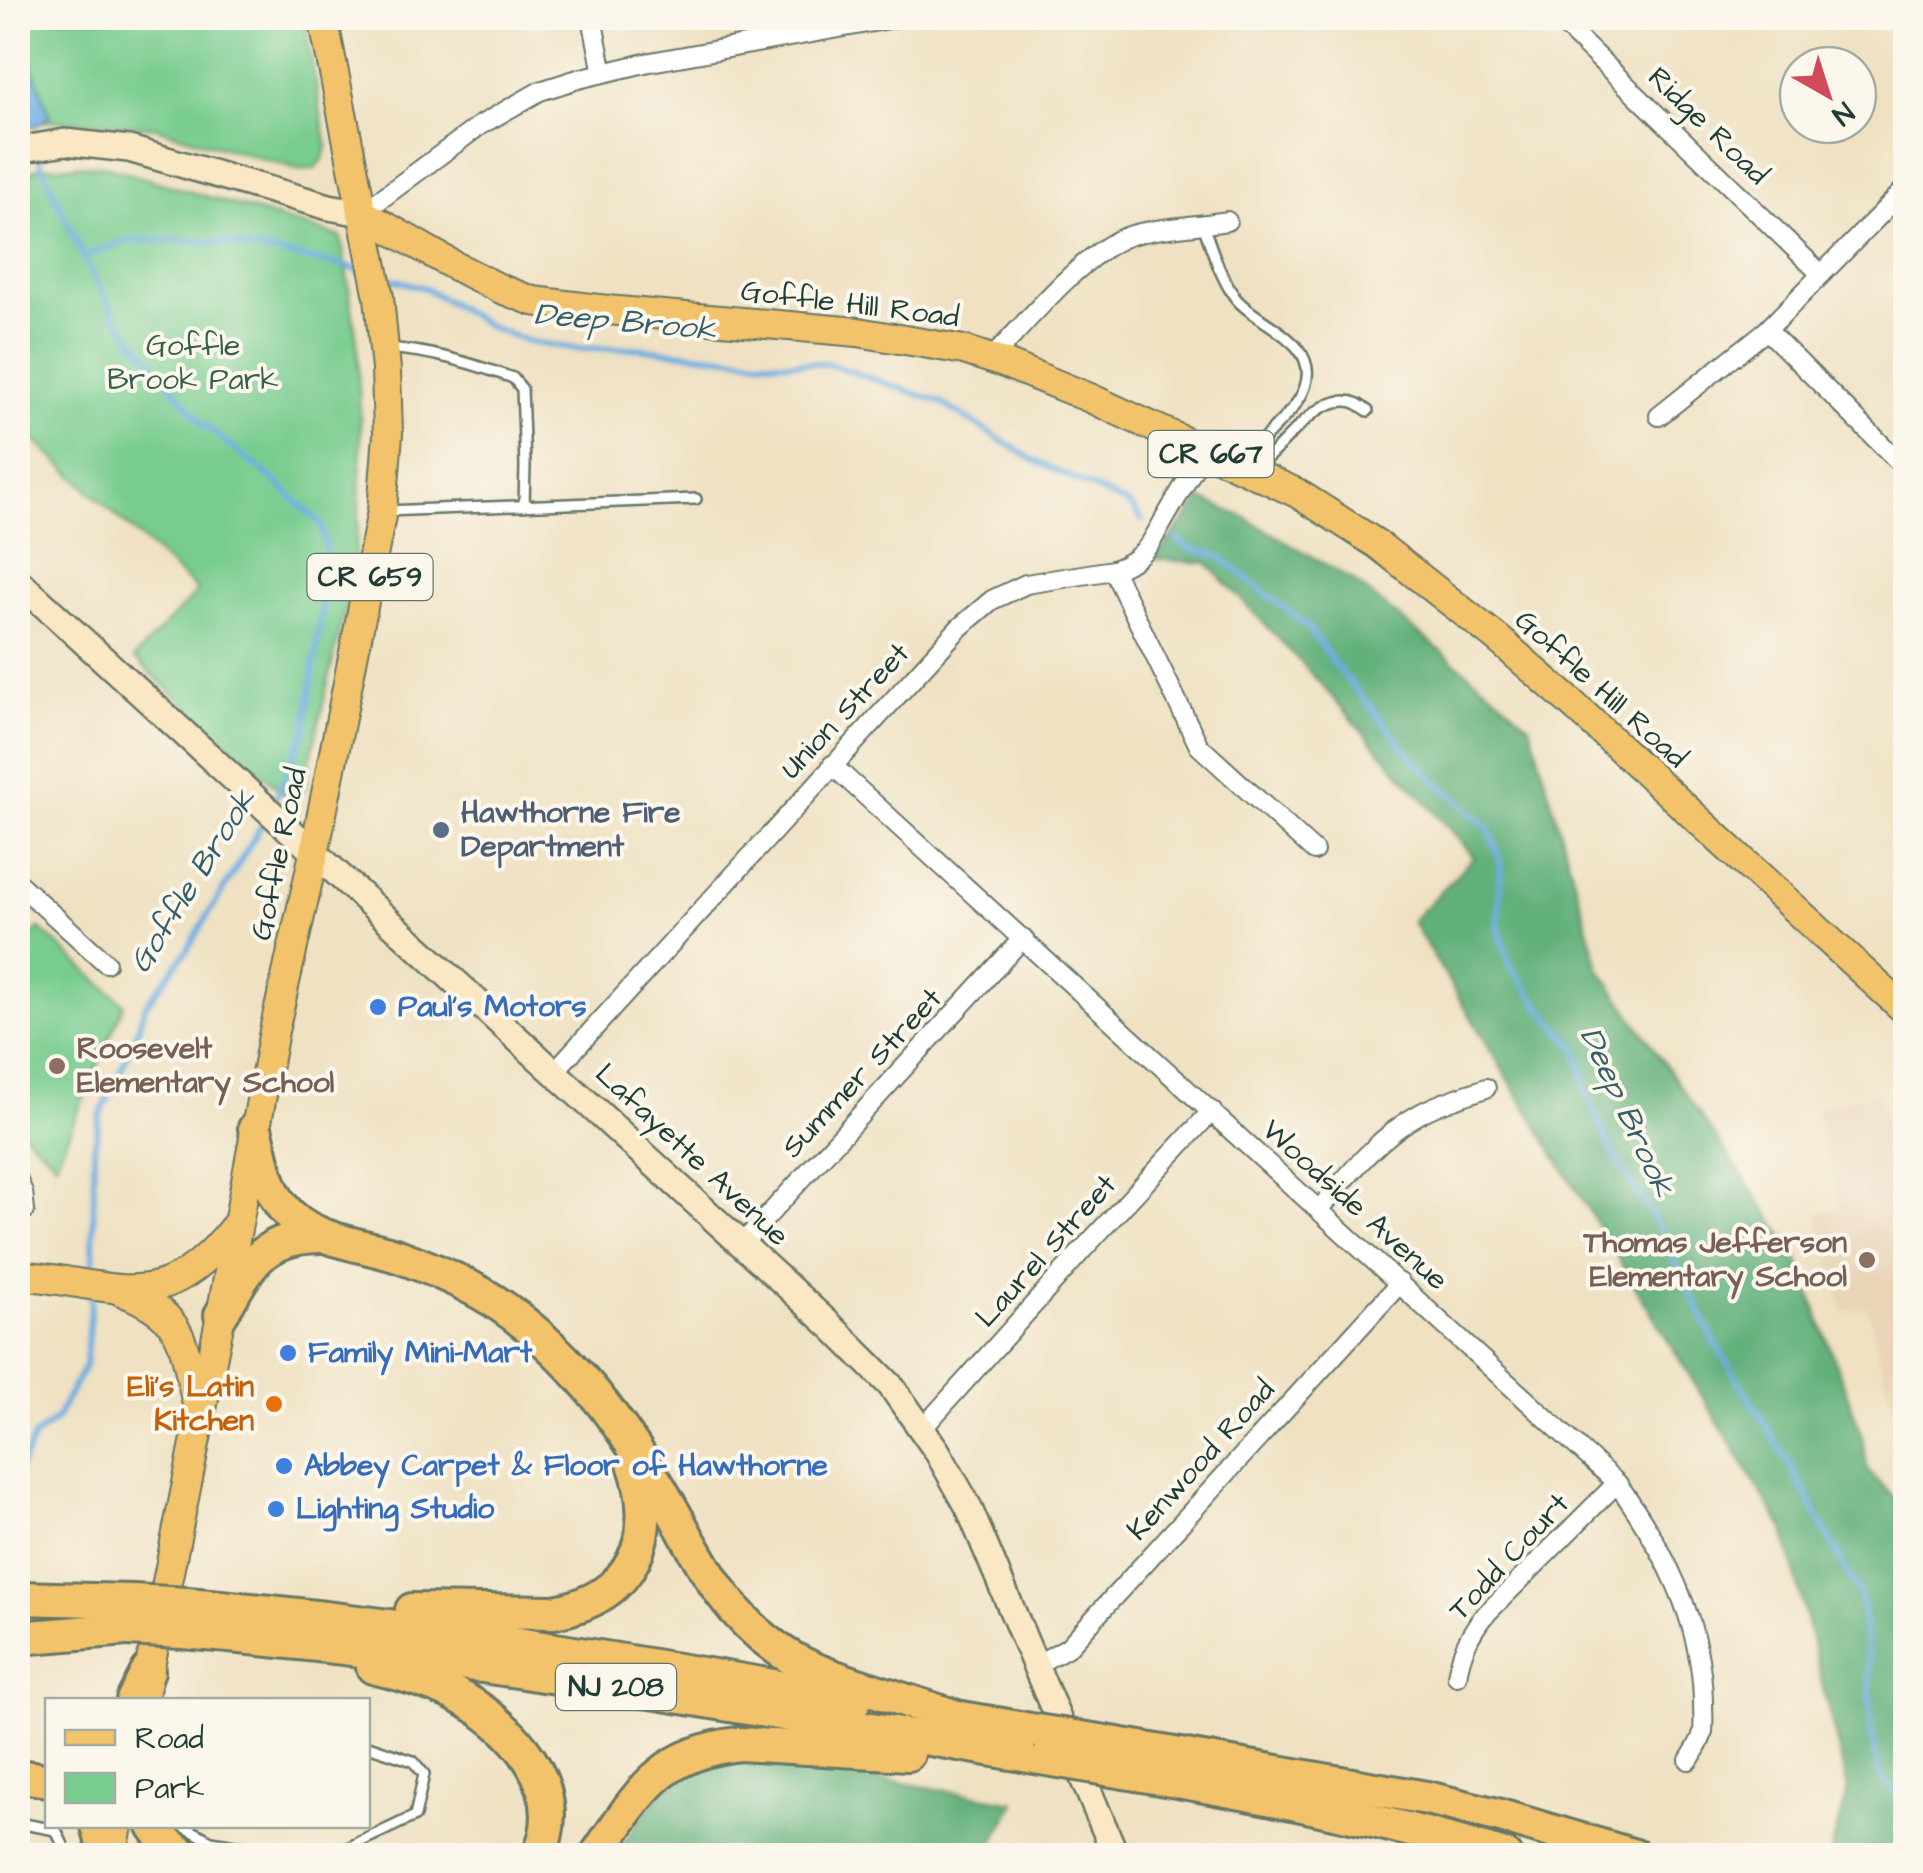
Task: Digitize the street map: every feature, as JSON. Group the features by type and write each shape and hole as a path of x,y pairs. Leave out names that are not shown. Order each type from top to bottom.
{"highway":[{"path":"255,1128 266,1172 282,1207 323,1236"},
{"path":"221,1316 248,1268 264,1252 301,1236 323,1236 431,1268 492,1300 532,1330 595,1392 664,1496 713,1583 740,1617 779,1650 825,1674 954,1716"},
{"path":"184,1618 554,1612 597,1600 628,1570 643,1526 638,1476 616,1422"},
{"name":"NJ 208","path":"26,1597 130,1615 331,1617 468,1636 954,1716 1042,1745"},
{"path":"18,1638 130,1615"},
{"name":"NJ 208","path":"18,1626 130,1615"},
{"path":"184,1618 392,1672 452,1693 478,1707 517,1741 542,1783 548,1826 538,1856"},
{"name":"NJ 208","path":"184,1618 306,1643 1427,1798 1635,1856"},
{"path":"596,1856 651,1780 666,1767 714,1747 739,1744 853,1752 1042,1745"},
{"name":"NJ 208","path":"1103,1755 1505,1856"},
{"path":"99,1828 109,1856"},
{"path":"155,1828 184,1856"}],"main road":[{"name":"Goffle Road","path":"146,1686 255,1128 382,511 388,434 379,297 323,18"},
{"name":"Goffle Hill Road","path":"362,213 453,265 533,301 858,332 935,344 992,359 1090,398 1297,493 1378,544 1498,638 1906,1011"},
{"path":"18,1275 140,1290 185,1276 204,1262 236,1225"},
{"path":"102,1287 158,1308 169,1318 183,1343 200,1413"},
{"path":"109,1856 117,1828"}],"street":[{"path":"592,18 603,73"},
{"path":"362,213 478,126 540,91 645,63 836,23 895,18"},
{"name":"Ridge Road","path":"1557,18 1821,274"},
{"name":"Goffle Hill Road","path":"18,150 65,142 130,149 362,213"},
{"path":"1659,416 1767,330 1906,188"},
{"path":"992,359 1100,251 1124,237 1227,221"},
{"path":"1767,330 1906,469"},
{"name":"Union Street","path":"554,1072 958,628 992,600 1026,584 1113,570 1139,557 1204,450"},
{"path":"1113,570 1199,746 1314,851"},
{"name":"Lafayette Avenue","path":"18,580 832,1327 891,1386 937,1451 968,1506 1116,1856"},
{"name":"Woodside Avenue","path":"832,765 1617,1483 1668,1562 1699,1653 1703,1735 1689,1760"},
{"path":"18,883 106,963"},
{"name":"Summer Street","path":"741,1245 1023,938"},
{"path":"1319,1210 1359,1163 1396,1128 1436,1106 1486,1088"},
{"name":"Laurel Street","path":"922,1429 1212,1111"},
{"path":"18,1181 26,1210"},
{"name":"Kenwood Road","path":"1036,1665 1068,1648 1400,1283"},
{"name":"Todd Court","path":"1457,1676 1460,1656 1482,1618 1617,1483"}],"lane":[{"path":"1203,225 1219,269 1235,298 1284,334 1307,369 1299,400 1256,448 1247,470"},
{"path":"384,348 422,350 513,378 522,389 524,506"},
{"path":"1247,470 1266,461 1296,429 1334,403 1356,403 1368,411"},
{"path":"382,511 696,499"},
{"path":"186,1828 211,1842 306,1856 347,1848 415,1816 424,1774 413,1761 370,1747"},
{"path":"18,1823 45,1828"},
{"path":"45,1828 56,1830 68,1856"}],"shaded area":[{"name":"Thomas Jefferson Elementary School","path":"1878,1093 1905,1200 1906,1414 1895,1417 1867,1307 1843,1312 1817,1214 1840,1207 1815,1109"}],"green space":[{"path":"18,18 304,18 327,148 322,161 314,169 298,169 153,127 58,121 18,124"},
{"name":"Goffle Brook Park","path":"101,165 341,237 357,341 359,511 354,568 303,792 286,796 134,658 198,591 18,425 18,175 42,167"},
{"path":"1201,499 1244,517 1352,580 1530,726 1600,970 1795,1252 1861,1432 1868,1471 1905,1509 1905,1855 1830,1855 1848,1788 1784,1530 1412,921 1474,857 1207,563 1155,559"},
{"name":"Roosevelt Elementary School","path":"39,928 124,1004 56,1163 18,1128 18,952"},
{"path":"753,1758 1015,1802 986,1855 615,1856 656,1800 681,1778 713,1764"}],"water":[{"path":"18,26 50,116 35,127 18,121"}],"waterway":[{"name":"Goffle Brook","path":"39,151 42,167 83,257 118,320 203,424 275,481 321,524 328,562 305,731 272,807"},
{"name":"Deep Brook","path":"83,257 125,241 170,240 221,243 367,272"},
{"name":"Deep Brook","path":"384,277 425,288 490,327 530,342 578,349 633,348 829,364 940,402 1033,460 1130,505 1142,520"},
{"name":"Deep Brook","path":"1177,539 1188,548 1219,556 1308,627 1420,766 1489,829 1501,864 1498,926 1510,965 1577,1050 1588,1096 1615,1158 1654,1219 1716,1344 1788,1461 1861,1598 1871,1727 1880,1777 1906,1801"},
{"name":"Goffle Brook","path":"93,1280 94,1149 100,1116 145,1006 186,952 266,818"},
{"name":"Goffle Brook","path":"18,1472 34,1437 56,1419 85,1366 92,1292"}],"place":[{"name":"Hawthorne Fire Department","path":"441,830"},
{"name":"Paul’s Motors","path":"378,1007"},
{"name":"Roosevelt Elementary School","path":"57,1066"},
{"name":"Thomas Jefferson Elementary School","path":"1867,1260"},
{"name":"Family Mini-Mart","path":"288,1353"},
{"name":"Eli's Latin Kitchen","path":"274,1404"},
{"name":"Abbey Carpet & Floor of Hawthorne","path":"284,1466"},
{"name":"Lighting Studio","path":"276,1509"}]}
